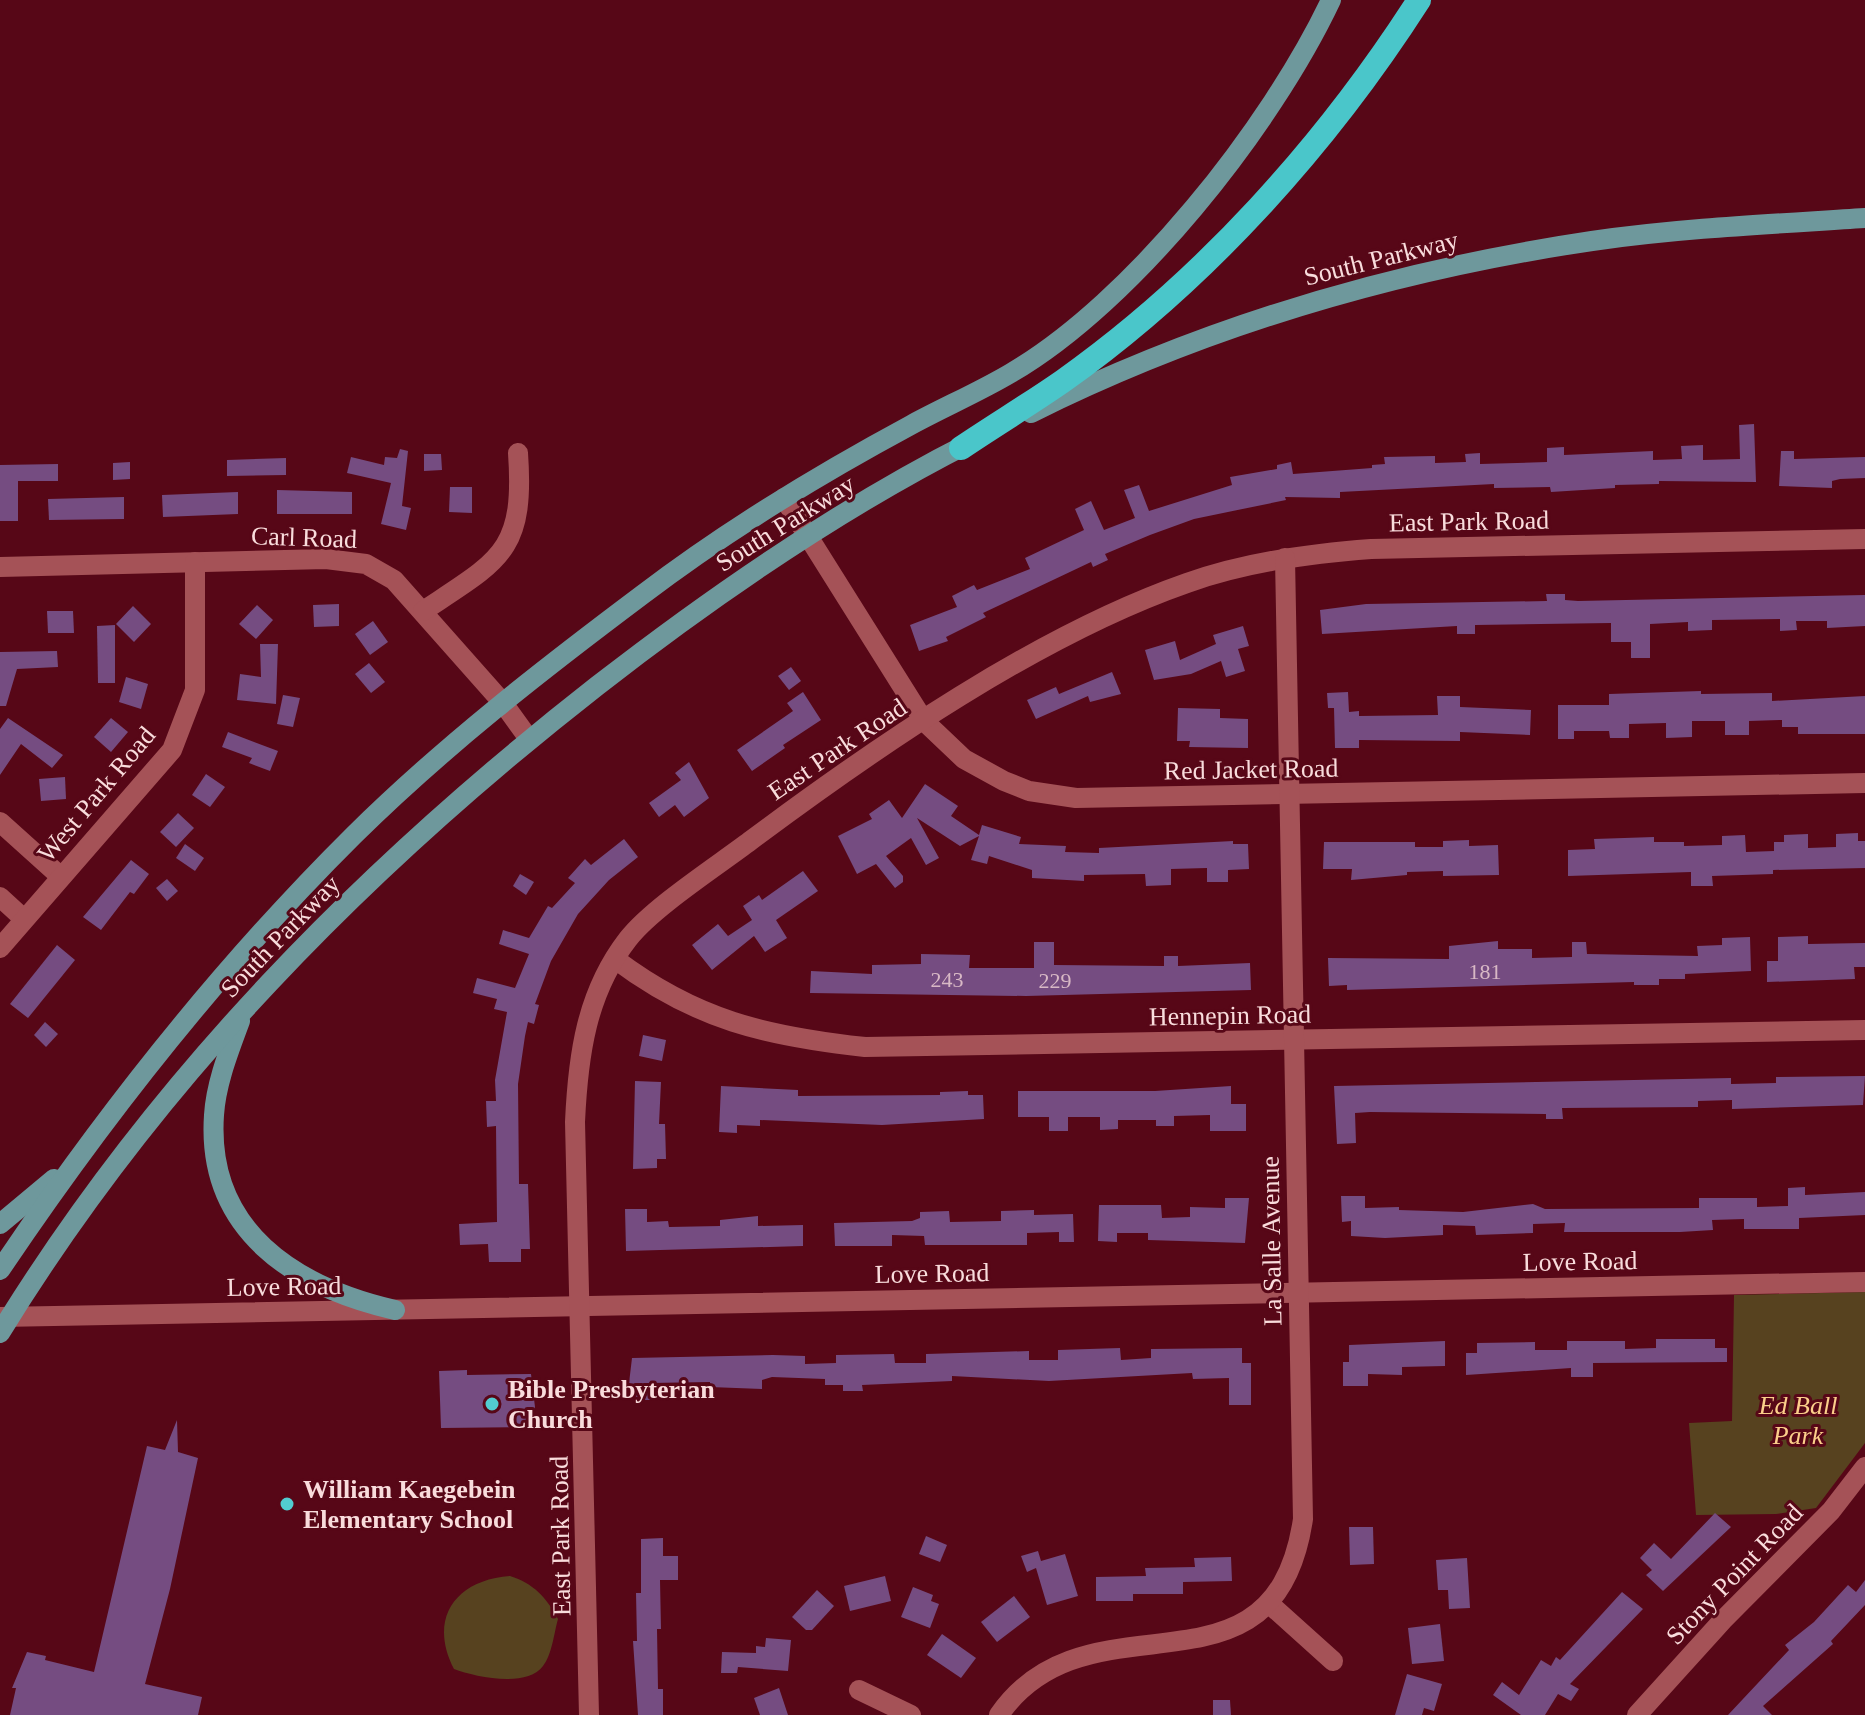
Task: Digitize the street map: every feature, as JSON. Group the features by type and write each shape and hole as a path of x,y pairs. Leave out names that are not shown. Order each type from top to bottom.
{"highway":[{"path":"961,448 1064,380 1130,327 1244,223 1317,142 1389,47 1419,0"}],"main road":[{"name":"South Parkway","path":"0,1270 159,1056 301,888 430,764 645,593 784,498 915,422 1011,373 1072,330 1174,228 1248,138 1290,77 1331,0"},
{"name":"South Parkway","path":"3,1322 108,1177 245,1007 428,824 529,739 663,636 808,536 961,448 1181,344 1284,310 1408,275 1596,240 1865,218"},
{"path":"245,1007 218,1089 214,1112 217,1166 225,1192 238,1218 273,1257 331,1291 395,1310"},
{"path":"0,1224 51,1182 100,1134"}],"street":[{"path":"423,611 477,573 512,537 520,504 518,453"},
{"name":"Red Jacket Road","path":"784,498 924,721 964,759 1029,791 1076,798 1865,783"},
{"name":"East Park Road","path":"589,1715 575,1122 578,1067 598,985 629,937 678,895 781,818 924,721 1069,636 1133,604 1188,583 1285,558 1371,549 1865,539"},
{"name":"La Salle Avenue","path":"999,1715 1028,1683 1054,1669 1099,1657 1199,1653 1240,1638 1274,1608 1298,1560 1303,1519 1285,558"},
{"name":"Carl Road","path":"0,567 326,559 366,564 394,580 423,611 503,703 529,739"},
{"name":"West Park Road","path":"0,948 172,750 183,728 196,674 195,562"},
{"path":"0,822 60,876"},
{"path":"0,897 24,919"},
{"name":"Hennepin Road","path":"615,959 655,989 710,1016 819,1042 865,1047 1865,1030"},
{"name":"Love Road","path":"3,1322 395,1310 1865,1282"},
{"name":"Stony Point Road","path":"1637,1715 1723,1620 1810,1534 1865,1467"},
{"path":"1274,1608 1333,1661"},
{"path":"859,1690 911,1715"}],"green space":[{"name":"Ed Ball Park","path":"1865,1292 1865,1443 1816,1508 1776,1514 1696,1515 1689,1423 1732,1421 1734,1295"},
{"path":"510,1576 538,1592 558,1619 551,1650 543,1666 535,1673 513,1679 475,1675 454,1669 444,1634 452,1605 474,1585"}],"building":[{"path":"1754,424 1756,482 1659,481 1659,484 1551,492 1550,487 1494,488 1494,484 1340,492 1340,498 1285,497 1286,500 1194,519 1150,535 1105,554 1108,560 1093,567 1091,562 983,613 986,617 946,637 948,641 919,651 910,625 957,607 952,596 974,585 977,590 1030,569 1025,558 1084,530 1075,509 1091,501 1104,530 1135,518 1124,490 1139,485 1149,511 1232,485 1230,477 1277,469 1277,465 1291,462 1293,474 1372,468 1372,465 1385,464 1384,457 1435,456 1435,463 1466,462 1465,454 1480,453 1480,464 1547,462 1547,448 1564,447 1564,455 1653,451 1653,460 1682,459 1681,446 1703,445 1703,460 1740,459 1739,425"},
{"path":"400,449 408,451 402,506 411,508 406,530 381,524 391,483 347,473 351,457 384,465 385,457 397,458"},
{"path":"1781,451 1794,451 1794,459 1865,457 1865,478 1832,481 1832,488 1779,486"},
{"path":"424,454 441,454 442,470 424,471"},
{"path":"286,458 286,475 227,476 227,460"},
{"path":"130,462 130,479 113,480 113,463"},
{"path":"58,464 58,481 18,481 18,521 0,521 0,465"},
{"path":"450,487 472,487 472,513 449,512"},
{"path":"277,490 352,492 352,514 277,514"},
{"path":"238,492 238,514 163,517 162,495"},
{"path":"124,497 124,519 49,520 48,499"},
{"path":"1546,594 1565,594 1565,600 1578,601 1865,595 1865,626 1827,628 1827,621 1796,621 1797,630 1780,631 1780,619 1712,620 1712,630 1688,631 1688,622 1650,624 1650,658 1631,658 1631,642 1611,642 1611,623 1475,625 1475,634 1457,634 1457,626 1322,634 1320,610 1366,604 1547,601"},
{"path":"339,604 339,626 314,627 313,605"},
{"path":"257,605 273,620 256,639 239,624"},
{"path":"133,606 151,624 134,642 116,624"},
{"path":"47,611 73,611 74,633 48,633"},
{"path":"373,621 388,642 370,655 355,634"},
{"path":"115,625 115,683 98,683 97,626"},
{"path":"1243,626 1249,646 1238,649 1245,671 1226,677 1221,661 1191,674 1154,680 1145,650 1175,641 1180,660 1216,644 1213,635"},
{"path":"260,644 278,644 276,704 237,700 240,674 261,677"},
{"path":"57,651 58,667 17,669 6,706 0,706 0,652"},
{"path":"369,663 385,682 371,693 355,674"},
{"path":"791,667 801,681 789,690 778,676"},
{"path":"1112,672 1121,694 1090,702 1088,696 1036,719 1027,700 1056,687 1059,694"},
{"path":"126,677 148,684 141,709 119,702"},
{"path":"1701,691 1701,694 1772,693 1772,701 1865,696 1865,734 1798,734 1798,727 1782,727 1782,720 1749,721 1749,735 1725,735 1725,721 1692,721 1692,737 1666,738 1666,723 1629,724 1629,738 1610,738 1609,731 1574,731 1574,739 1558,739 1558,705 1609,705 1609,694"},
{"path":"803,692 821,720 783,745 785,748 752,771 737,750 793,711 787,703"},
{"path":"1348,692 1349,712 1359,711 1359,716 1438,715 1437,696 1460,696 1460,707 1531,710 1530,735 1460,732 1460,741 1359,740 1359,748 1335,748 1334,708 1328,708 1327,693"},
{"path":"283,695 300,698 293,727 277,724"},
{"path":"1178,708 1220,709 1220,718 1248,719 1248,748 1189,747 1190,741 1177,741"},
{"path":"8,718 63,755 52,768 21,744 0,775 0,729"},
{"path":"111,718 128,732 111,752 94,737"},
{"path":"228,732 278,751 270,771 249,763 252,758 222,747"},
{"path":"689,762 709,798 684,817 675,805 659,817 649,803 681,780 675,773"},
{"path":"206,774 225,787 210,807 192,795"},
{"path":"65,777 66,799 41,801 39,779"},
{"path":"925,784 958,806 951,816 979,835 982,825 1021,837 1019,844 1066,846 1065,852 1099,853 1099,848 1233,841 1233,844 1248,844 1249,869 1228,870 1228,882 1207,882 1207,868 1171,869 1171,885 1146,886 1145,874 1084,875 1084,881 1032,878 1032,870 989,856 987,864 971,860 979,836 960,846 917,818 939,858 926,865 911,838 886,856 903,876 903,882 895,888 876,864 857,874 838,836 872,819 869,814 889,800 902,818"},
{"path":"178,813 194,828 176,847 160,832"},
{"path":"1858,833 1858,841 1865,841 1865,868 1773,870 1773,874 1712,876 1713,886 1691,886 1691,872 1568,876 1568,850 1595,849 1594,839 1654,837 1654,842 1684,842 1684,846 1722,845 1722,836 1745,835 1746,852 1774,851 1774,842 1784,842 1784,835 1808,834 1808,848 1836,847 1836,834"},
{"path":"624,839 638,857 609,880 578,914 551,961 535,1004 539,1005 534,1024 528,1022 518,1084 519,1184 528,1184 530,1249 521,1249 521,1262 489,1262 488,1244 460,1245 459,1224 497,1222 496,1126 487,1127 486,1101 496,1101 495,1080 507,1012 494,1009 497,999 473,993 477,978 515,988 529,954 499,944 503,930 529,938 548,906 552,908 575,883 568,878 585,859 591,865"},
{"path":"1469,840 1469,846 1498,845 1499,875 1443,876 1443,871 1407,872 1407,875 1351,880 1352,869 1323,869 1324,842 1415,842 1415,847 1443,847 1443,841"},
{"path":"185,844 204,858 195,871 176,858"},
{"path":"131,860 149,874 134,894 130,892 101,930 83,917"},
{"path":"803,871 818,891 776,920 787,938 765,952 754,936 712,970 692,945 718,924 728,936 752,920 743,906 759,895 762,900"},
{"path":"520,874 534,882 526,895 513,886"},
{"path":"167,879 178,891 167,901 156,888"},
{"path":"1808,936 1808,944 1865,943 1865,967 1854,967 1855,979 1767,982 1767,961 1778,961 1778,937"},
{"path":"1750,937 1751,971 1685,974 1685,979 1659,979 1659,985 1634,985 1634,982 1347,990 1347,985 1329,986 1328,958 1449,959 1449,946 1498,941 1498,949 1532,949 1532,958 1572,957 1572,942 1586,942 1587,954 1698,956 1697,946 1722,945 1722,938"},
{"path":"1034,942 1054,942 1054,965 1164,966 1164,956 1178,956 1178,966 1250,963 1251,990 1026,996 810,993 811,971 872,974 872,965 921,964 921,954 970,955 969,968 1034,968"},
{"path":"57,945 75,960 28,1018 10,1004"},
{"path":"45,1022 58,1034 46,1047 34,1035"},
{"path":"643,1035 666,1040 662,1061 639,1056"},
{"path":"1865,1076 1863,1105 1732,1109 1732,1100 1698,1101 1698,1107 1562,1108 1563,1119 1546,1119 1546,1114 1355,1113 1356,1143 1337,1144 1334,1086 1731,1078 1731,1084 1776,1083 1776,1077"},
{"path":"635,1081 661,1082 659,1124 665,1124 666,1159 657,1159 657,1168 633,1169"},
{"path":"721,1086 798,1090 798,1096 940,1095 940,1092 968,1091 968,1095 983,1095 984,1119 882,1125 760,1120 760,1126 737,1125 737,1133 719,1132"},
{"path":"1231,1086 1231,1104 1246,1104 1246,1131 1210,1131 1210,1115 1174,1116 1174,1126 1156,1126 1156,1120 1118,1120 1118,1129 1100,1130 1100,1117 1068,1117 1068,1131 1049,1131 1049,1117 1018,1117 1018,1091 1155,1091"},
{"path":"1805,1187 1805,1195 1865,1192 1865,1215 1799,1218 1799,1229 1744,1229 1744,1219 1712,1220 1713,1230 1680,1232 1564,1232 1565,1223 1533,1224 1533,1233 1476,1235 1475,1226 1443,1225 1443,1235 1385,1238 1351,1236 1351,1221 1342,1222 1341,1196 1365,1196 1365,1208 1463,1212 1533,1204 1545,1209 1699,1208 1699,1198 1757,1198 1757,1207 1788,1206 1788,1188"},
{"path":"1225,1198 1249,1198 1245,1243 1148,1240 1148,1233 1117,1233 1117,1242 1098,1241 1099,1205 1161,1205 1162,1218 1190,1217 1190,1207 1225,1208"},
{"path":"625,1209 647,1209 647,1222 668,1221 669,1227 720,1226 720,1220 758,1216 758,1226 803,1225 803,1246 626,1251"},
{"path":"1034,1210 1034,1215 1073,1214 1074,1242 1059,1242 1059,1232 1027,1233 1027,1245 925,1245 924,1236 892,1235 892,1246 835,1246 834,1223 912,1221 920,1218 920,1212 949,1211 950,1222 1001,1221 1001,1211"},
{"path":"1656,1339 1715,1339 1715,1348 1727,1348 1727,1362 1593,1363 1593,1377 1571,1377 1571,1368 1466,1375 1466,1353 1477,1353 1477,1343 1535,1342 1535,1350 1567,1350 1567,1341 1625,1341 1625,1349 1656,1348"},
{"path":"1445,1341 1445,1366 1402,1367 1402,1375 1368,1374 1368,1386 1343,1386 1343,1362 1349,1362 1349,1345"},
{"path":"1120,1348 1121,1360 1151,1358 1151,1349 1242,1348 1242,1363 1251,1363 1251,1405 1229,1405 1229,1378 1193,1379 1192,1373 1049,1381 952,1376 952,1381 862,1385 863,1391 843,1391 843,1385 825,1385 825,1379 772,1377 762,1380 762,1389 710,1387 710,1382 650,1383 651,1400 627,1400 632,1358 805,1356 805,1364 836,1363 836,1355 894,1354 895,1363 926,1363 926,1354 1029,1351 1029,1360 1058,1360 1058,1350"},
{"path":"467,1370 467,1375 531,1374 535,1407 532,1427 441,1428 439,1371"},
{"path":"177,1420 178,1452 198,1458 170,1589 145,1684 202,1697 198,1715 10,1715 16,1688 12,1688 27,1652 46,1656 45,1660 94,1672 147,1446 165,1450"},
{"path":"1715,1513 1731,1527 1663,1591 1646,1575 1652,1570 1640,1558 1654,1543 1671,1559"},
{"path":"1349,1527 1373,1527 1374,1564 1350,1565"},
{"path":"926,1536 947,1545 940,1562 919,1554"},
{"path":"663,1538 663,1556 678,1556 678,1580 660,1580 658,1689 663,1689 663,1715 638,1715 633,1641 637,1641 636,1593 641,1593 641,1539"},
{"path":"1038,1551 1041,1561 1065,1554 1078,1596 1047,1605 1036,1568 1027,1572 1021,1556"},
{"path":"1231,1557 1232,1581 1183,1582 1183,1594 1133,1594 1133,1601 1096,1601 1096,1577 1146,1576 1145,1568 1195,1567 1194,1558"},
{"path":"1467,1558 1470,1608 1449,1609 1448,1590 1438,1590 1436,1560"},
{"path":"885,1576 891,1601 850,1611 844,1586"},
{"path":"1865,1580 1865,1605 1831,1641 1833,1644 1763,1706 1772,1715 1728,1715 1789,1650 1785,1645 1814,1622 1848,1585 1856,1592"},
{"path":"913,1587 933,1595 931,1601 939,1604 930,1628 901,1617"},
{"path":"817,1590 834,1606 812,1630 806,1630 792,1617"},
{"path":"1622,1592 1643,1609 1570,1684 1579,1689 1571,1701 1558,1694 1545,1715 1521,1715 1493,1695 1502,1682 1519,1695 1541,1660 1551,1666 1556,1657 1560,1660"},
{"path":"1014,1596 1030,1617 997,1642 981,1622"},
{"path":"1440,1624 1444,1661 1412,1664 1408,1628"},
{"path":"942,1634 976,1658 961,1678 927,1655"},
{"path":"766,1638 791,1640 788,1671 738,1667 737,1673 721,1673 722,1652 756,1653 756,1646 765,1647"},
{"path":"1407,1674 1442,1684 1434,1711 1424,1708 1422,1715 1395,1715"},
{"path":"779,1688 788,1715 760,1715 754,1698"},
{"path":"1213,1700 1230,1700 1231,1715 1213,1715"}],"place":[{"name":"Bible Presbyterian Church","path":"492,1404"},
{"name":"William Kaegebein Elementary School","path":"287,1504"}]}
